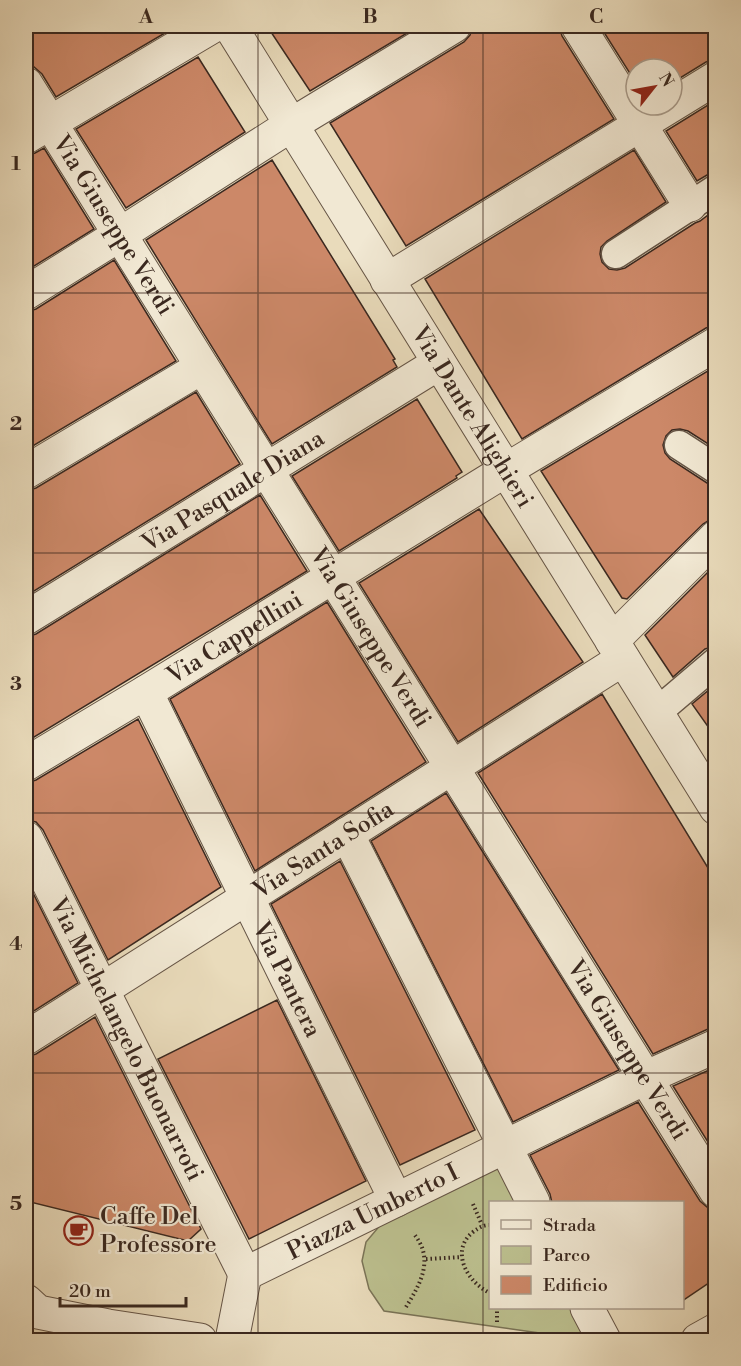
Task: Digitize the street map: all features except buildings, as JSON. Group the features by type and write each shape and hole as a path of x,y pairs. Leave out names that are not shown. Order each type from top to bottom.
{"street":[{"path":"37,130 213,26"},
{"name":"Via Dante Alighieri","path":"230,26 715,807"},
{"path":"26,293 291,125 454,26"},
{"path":"578,26 640,124 703,197 616,254"},
{"path":"387,279 716,78"},
{"name":"Via Giuseppe Verdi","path":"26,84 37,130 119,235 716,1191"},
{"name":"Via Cappellini","path":"26,764 716,344"},
{"name":"Via Pasquale Diana","path":"26,618 439,363"},
{"path":"26,472 202,367"},
{"path":"678,445 716,469"},
{"name":"Via Santa Sofia","path":"26,1038 452,768 617,650 716,537"},
{"path":"656,713 716,662"},
{"name":"Via Pantera","path":"146,692 396,1200"},
{"path":"347,834 532,1201"},
{"name":"Via Michelangelo Buonarroti","path":"26,838 245,1274"},
{"name":"Piazza Umberto I","path":"245,1274 645,1078 716,1046"},
{"path":"232,1341 245,1274"},
{"path":"588,1309 604,1341"},
{"path":"30,1310 200,1341"},
{"path":"698,1341 716,1330"}],"path":[{"path":"489,1225 482,1225 470,1235 463,1245 462,1257 468,1275 481,1289 489,1293"},
{"path":"406,1307 420,1285 426,1259 418,1238 412,1232"},
{"path":"426,1259 462,1257"},
{"path":"497,1309 497,1322"}],"green space":[{"path":"502,1161 522,1201 489,1201 489,1309 574,1309 589,1340 384,1311 369,1289 362,1261 366,1242 382,1223"}],"place":[{"name":"Caffe Del Professore","path":"79,1230"}]}
